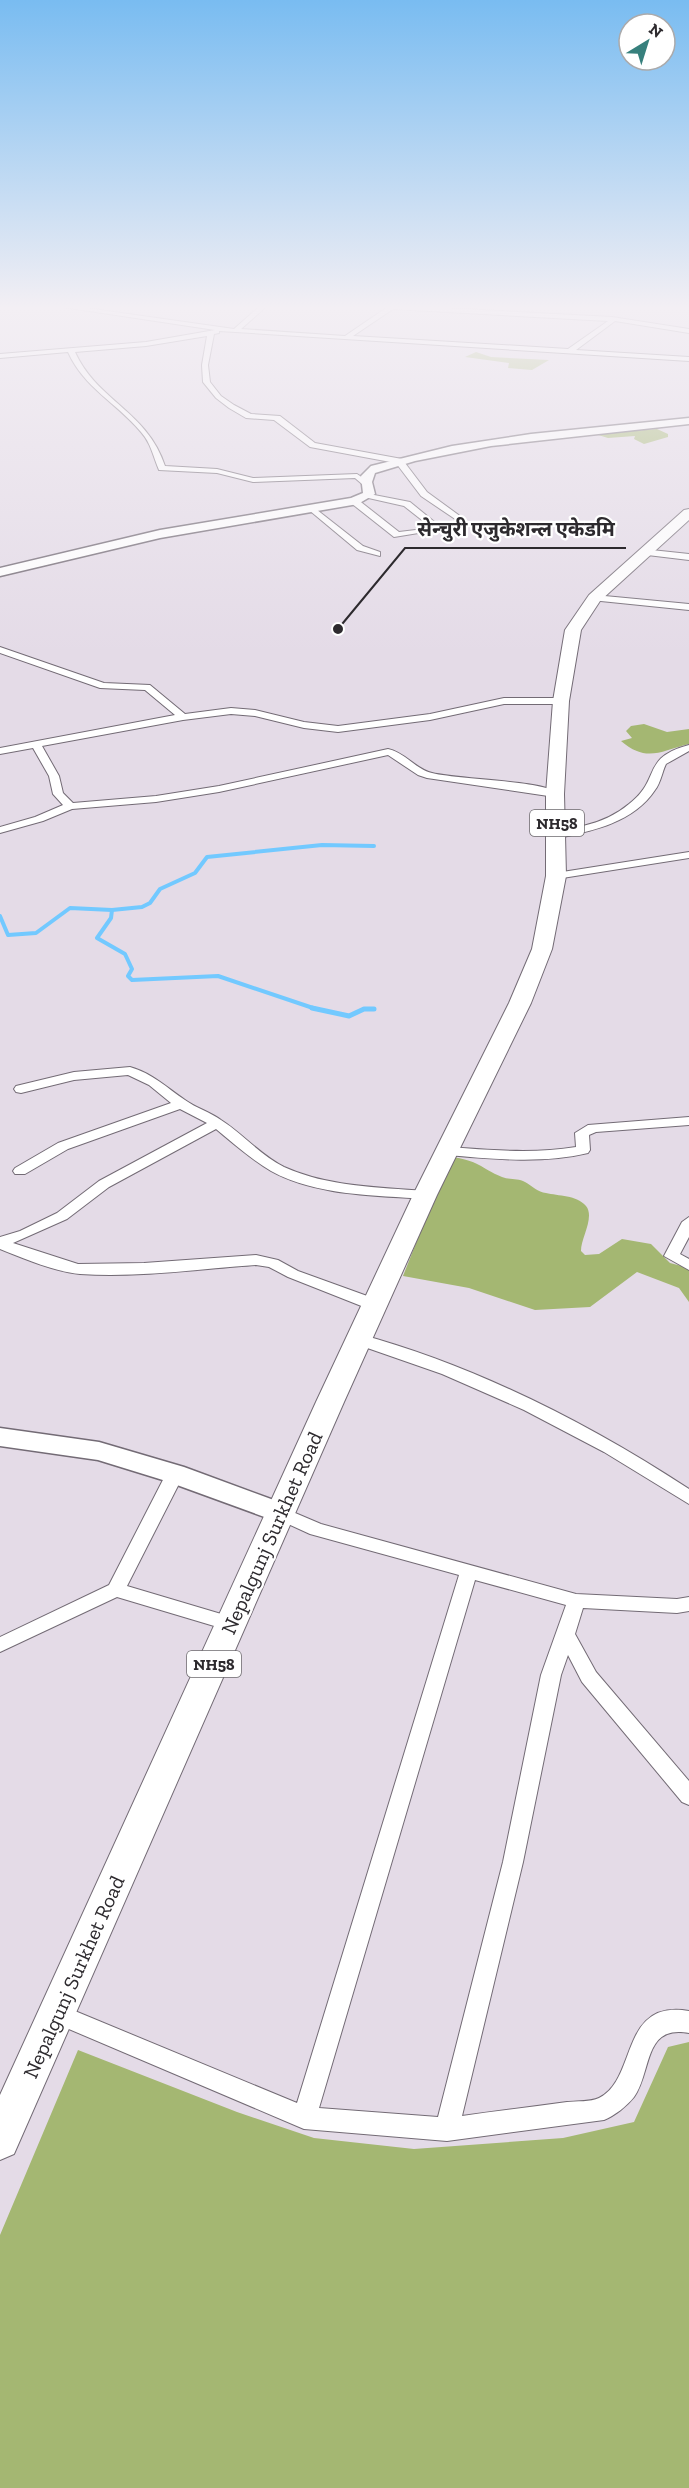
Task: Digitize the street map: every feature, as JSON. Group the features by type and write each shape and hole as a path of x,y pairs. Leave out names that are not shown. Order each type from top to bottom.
{"main road":[{"name":"NH58","path":"427,1192 520,1004 542,950 556,876 558,835 555,794 561,701 564,671 573,630 594,598 642,552 689,513"},
{"name":"Nepalgunj Surkhet Road","path":"0,2140 8,2099 58,2014 358,1339 427,1192"}],"street":[{"path":"137,422 152,442 162,468 217,471 253,480 357,476 366,488 407,504 439,529 397,535 354,501"},
{"path":"285,422 313,445 399,461 424,494 461,521"},
{"path":"0,572 138,538 354,501 366,488 368,473 375,468 399,461 493,443 679,422"},
{"path":"312,508 360,548 377,554"},
{"path":"642,552 689,557"},
{"path":"594,598 689,607"},
{"path":"0,650 103,686 147,687 183,717"},
{"path":"0,751 37,746 183,717 231,711 338,729 389,723 504,701 561,701"},
{"path":"37,746 54,776 58,794 70,806"},
{"path":"558,835 588,830 615,820 654,785 656,768 662,760 689,748"},
{"path":"0,830 39,819 70,806 156,800 209,791 388,752 397,753 426,775 506,783 555,794"},
{"path":"556,876 689,855"},
{"path":"21,1089 74,1076 130,1071 154,1082 181,1104 217,1123 250,1151 278,1169 307,1180 351,1189 427,1192"},
{"path":"20,1171 63,1146 181,1104"},
{"path":"445,1155 510,1156 566,1153 583,1150 582,1133 593,1128 689,1121"},
{"path":"0,1242 25,1234 62,1216 104,1184 217,1123"},
{"path":"689,1222 672,1256 689,1264"},
{"path":"0,1242 26,1254 78,1269 144,1268 256,1260 273,1263 294,1274 375,1305"},
{"path":"358,1339 498,1389 551,1414 609,1445 689,1498"},
{"path":"0,1437 99,1451 175,1474 281,1513 316,1529 576,1601 677,1606 689,1604"},
{"path":"0,1645 116,1590 175,1474"},
{"path":"304,2118 469,1571"},
{"path":"116,1590 231,1624"},
{"path":"447,2129 513,1862 551,1675 576,1601"},
{"path":"566,1634 589,1677 689,1796"},
{"path":"58,2014 304,2118 447,2129 604,2109 626,2089 641,2046 656,2027 674,2019 689,2022"}],"green space":[{"path":"657,429 668,434 668,437 644,444 634,439 635,436 608,438 595,434"},
{"path":"644,724 667,732 689,729 689,744 662,752 646,753 630,748 621,741 632,738 626,731 631,726"},
{"path":"450,1157 473,1162 502,1177 522,1181 543,1192 582,1202 589,1216 581,1251 585,1255 599,1254 622,1239 651,1244 670,1263 689,1268 689,1302 679,1288 637,1272 590,1307 535,1310 469,1288 403,1276"},
{"path":"689,2042 689,2488 0,2488 0,2235 78,2050 237,2112 314,2138 414,2149 563,2138 634,2122 668,2047"}],"waterway":[{"path":"112,910 142,907 150,903 160,889 195,873 207,857 322,845 374,846"},
{"path":"0,916 8,935 36,933 70,908 112,910"},
{"path":"112,910 111,918 97,938 125,954 132,969 128,976 132,980 218,976 315,1009"},
{"path":"315,1009 349,1016 364,1009 374,1009"}],"place":[{"name":"सेन्चुरी एजुकेशन्ल एकेडमि","path":"338,629"}]}
